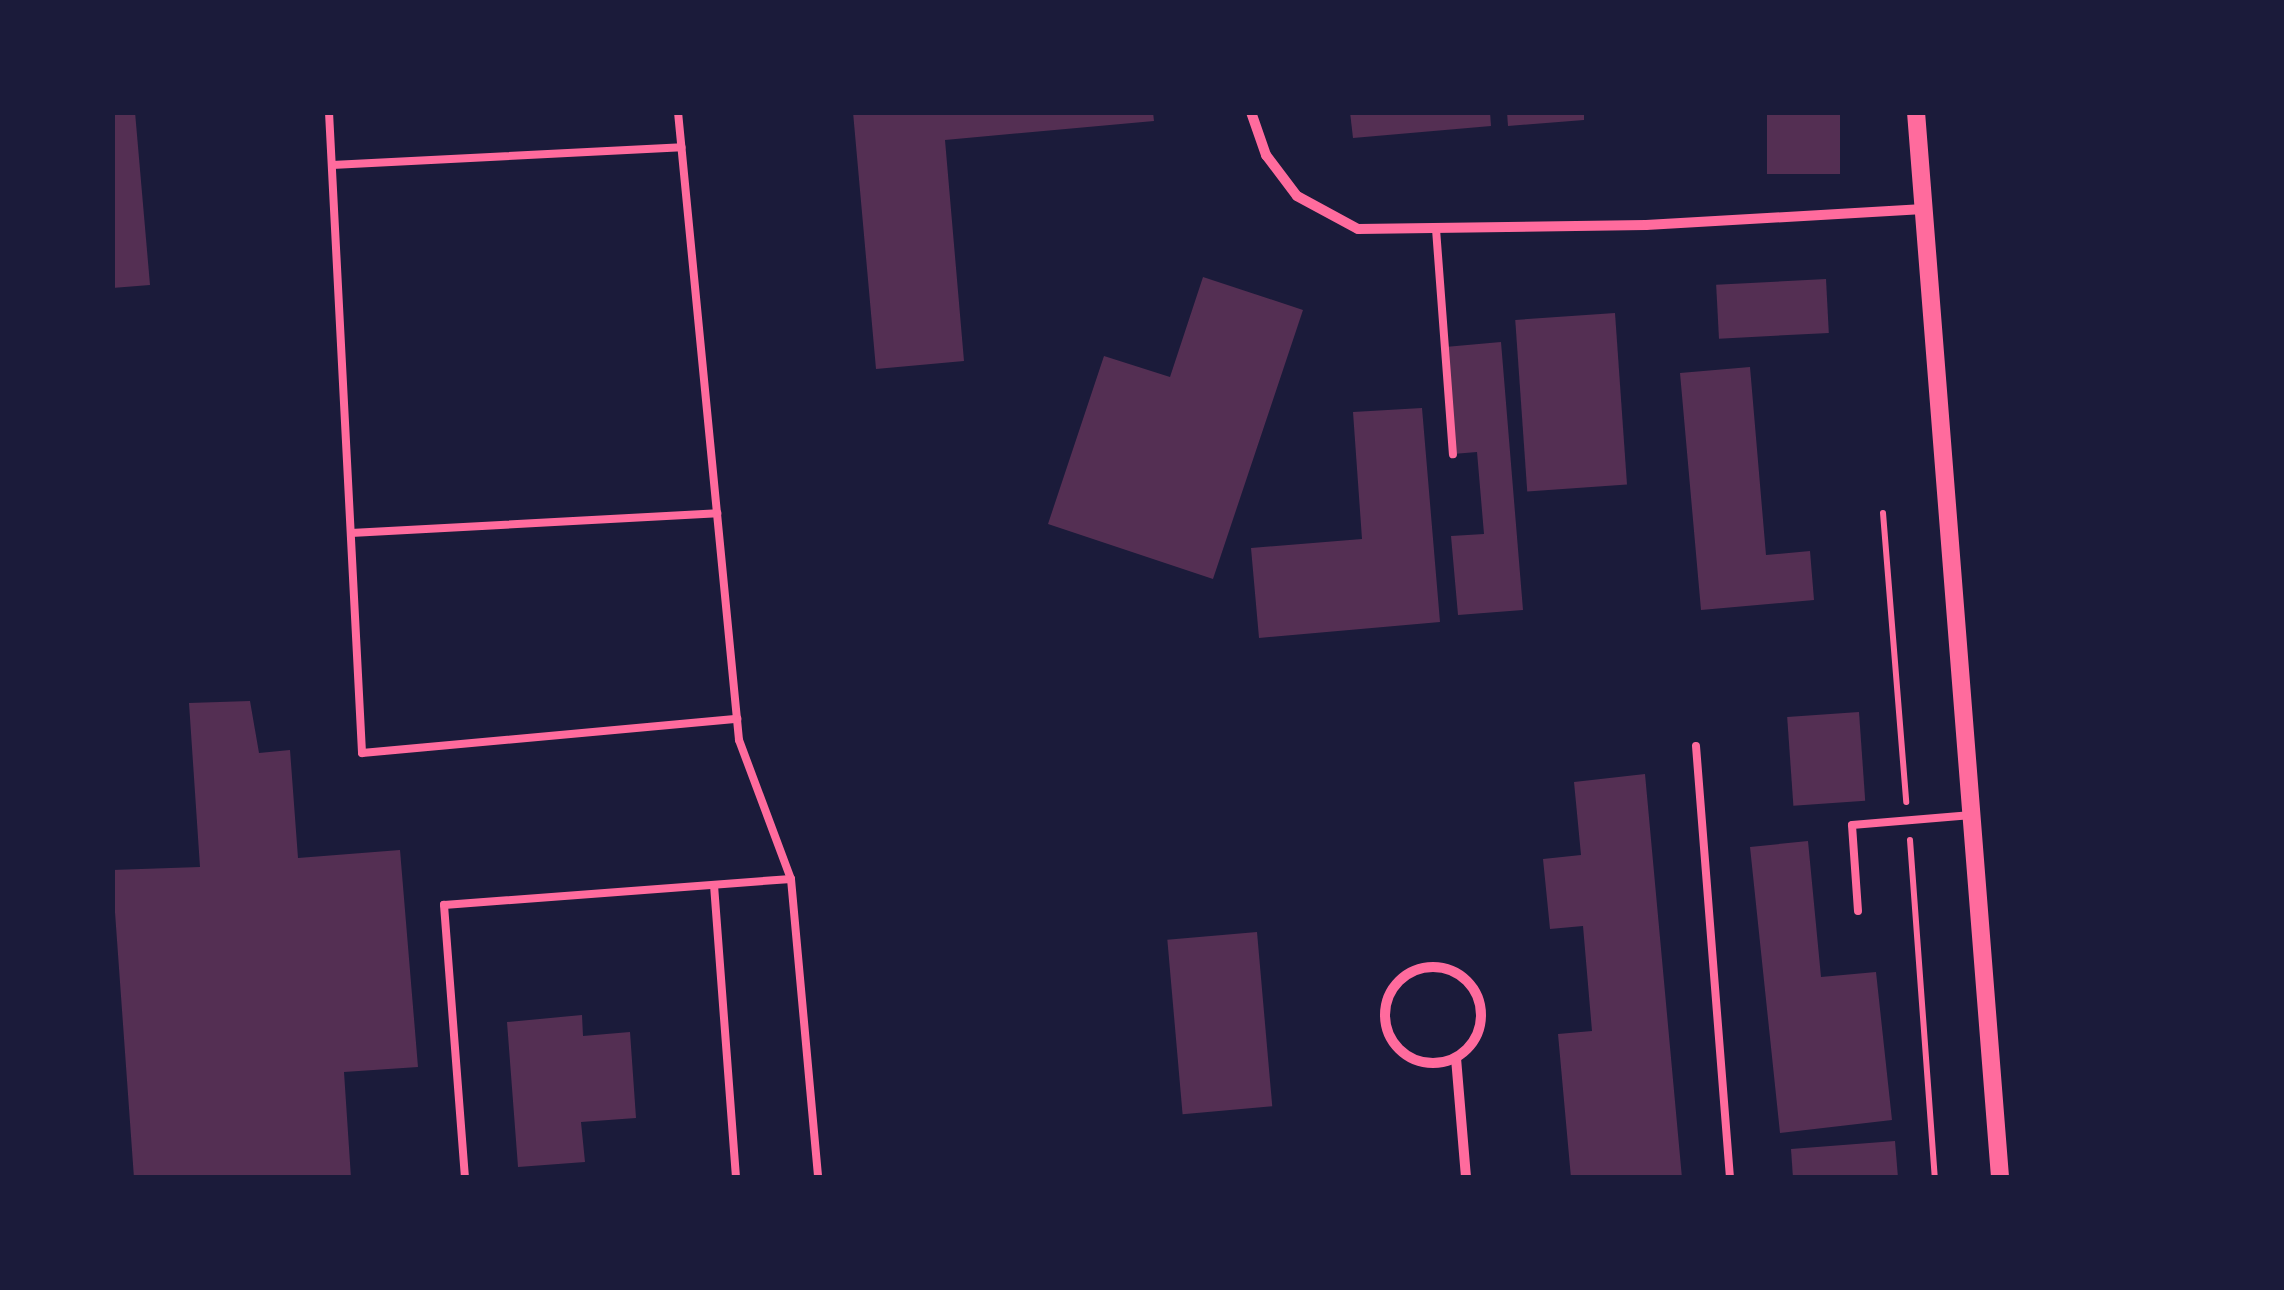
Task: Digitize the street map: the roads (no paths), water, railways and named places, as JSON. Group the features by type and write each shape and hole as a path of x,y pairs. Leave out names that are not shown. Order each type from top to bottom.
{"street":[{"path":"1251,112 1266,154 1297,196 1358,230 1924,209"},
{"path":"1916,112 2000,1178"},
{"path":"1456,1058 1417,1061 1387,1032 1386,998 1412,970 1449,968 1478,996 1478,1033 1456,1058 1466,1178"}],"lane":[{"path":"330,112 362,752 737,719"},
{"path":"678,112 737,719 791,879 818,1178"},
{"path":"332,164 682,147"},
{"path":"1436,229 1454,454"},
{"path":"351,533 717,513"},
{"path":"1696,746 1730,1178"},
{"path":"1858,911 1852,826 1972,815"},
{"path":"465,1178 444,905 791,879"},
{"path":"714,885 736,1178"}]}
